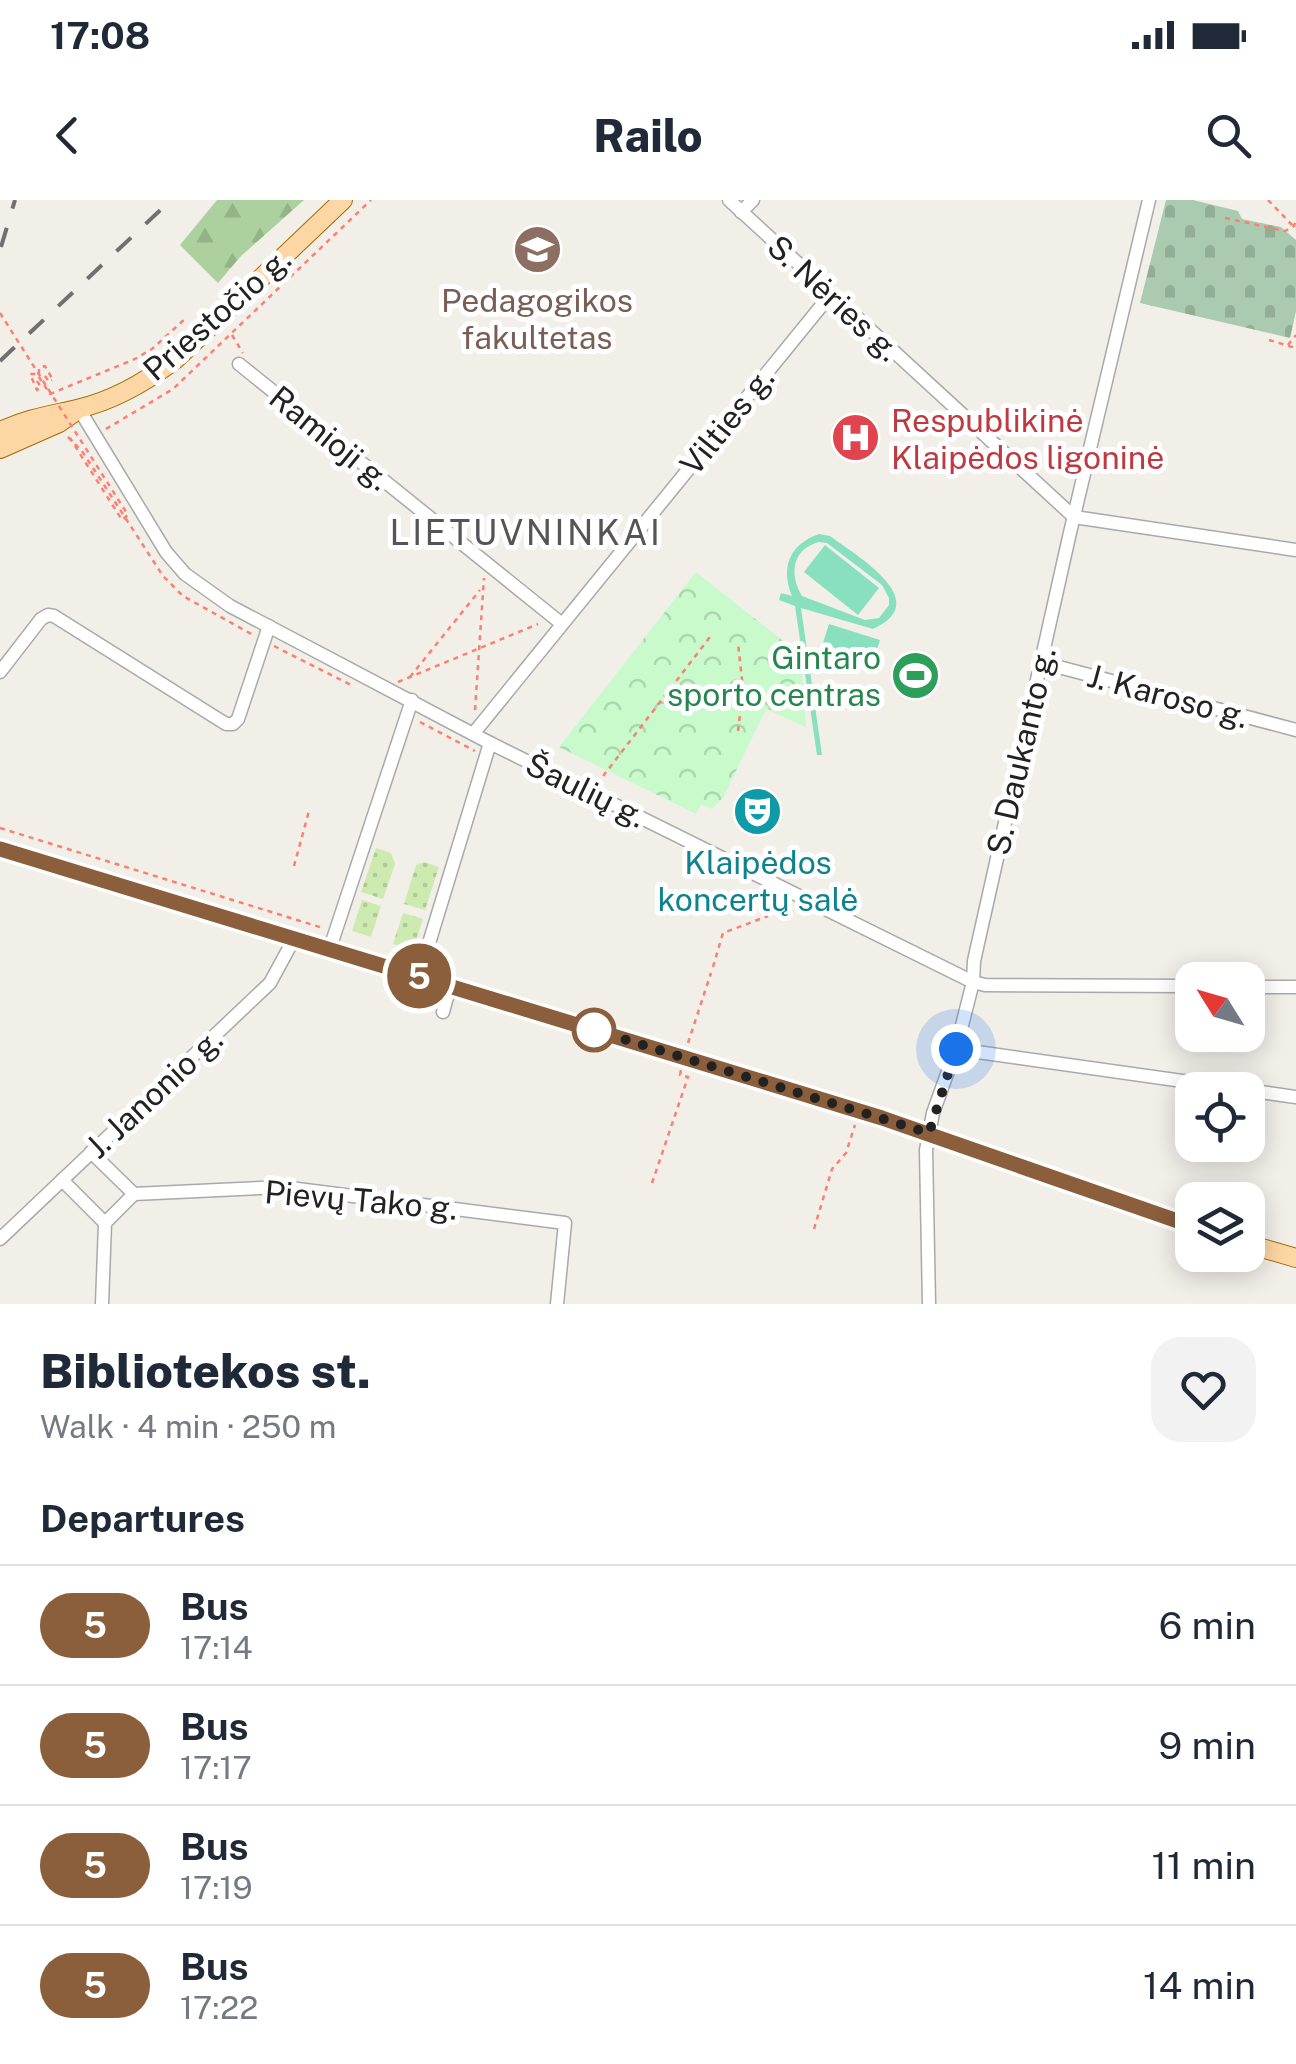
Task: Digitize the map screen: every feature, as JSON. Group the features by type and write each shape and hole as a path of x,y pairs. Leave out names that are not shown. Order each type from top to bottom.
{"main road":[{"name":"Priestočio g.","path":"79,409 131,388 176,359 343,200"},
{"path":"0,431 35,416 79,409"},
{"path":"0,449 59,423 79,409"},
{"path":"0,849 295,937 332,940 419,976 929,1133 1175,1220"},
{"path":"1265,1249 1296,1258"}],"street":[{"name":"S. Nėries g.","path":"728,200 1074,517"},
{"path":"741,212 753,200"},
{"name":"S. Daukanto g.","path":"929,1304 929,1133 972,982 1040,662 1149,200"},
{"name":"Vilties g.","path":"473,734 558,620 830,294"},
{"name":"Ramioji g.","path":"239,364 558,620"},
{"name":"Šaulių g.","path":"79,409 166,552 185,574 230,606 490,743 972,982 1175,986"},
{"path":"1074,517 1296,550"},
{"path":"0,672 41,619 54,616 226,724 233,724 269,626"},
{"name":"J. Karoso g.","path":"1040,662 1296,730"},
{"path":"332,940 412,700"},
{"path":"419,976 490,743"},
{"name":"J. Janonio g.","path":"0,1239 270,983 295,937"},
{"path":"442,1012 450,986"},
{"path":"1265,986 1296,987"},
{"path":"956,1049 1296,1097"},
{"path":"91,1152 134,1194 104,1224 102,1304"},
{"path":"62,1180 104,1224"},
{"name":"Pievų Tako g.","path":"134,1194 282,1187 566,1223 558,1304"}],"path":[{"path":"116,421 173,390 371,200"},
{"path":"1268,200 1295,228"},
{"path":"1225,218 1285,231 1295,228"},
{"path":"1295,228 1296,220"},
{"path":"0,313 128,516 122,520 70,438"},
{"path":"41,378 50,394 110,370 152,349 186,318"},
{"path":"231,334 244,353 239,364"},
{"path":"1288,346 1296,336"},
{"path":"1268,340 1296,348"},
{"path":"473,734 485,562"},
{"path":"409,678 483,586"},
{"path":"388,686 558,620"},
{"path":"591,793 710,637"},
{"path":"738,642 743,690 738,731"},
{"path":"408,715 486,758"},
{"path":"294,866 309,811"},
{"path":"0,828 332,940"},
{"path":"713,967 724,933 768,916"},
{"path":"652,1183 688,1078 680,1075 711,973"},
{"path":"814,1229 832,1168 846,1154 860,1111"}],"green space":[{"path":"217,200 304,200 241,256 218,283 180,245"},
{"path":"1166,200 1193,200 1238,211 1242,219 1281,227 1296,240 1296,311 1290,338 1140,303"},
{"path":"819,534 830,536 871,566 894,592 896,605 890,618 873,629 801,608 822,755 817,755 795,606 779,600 781,593 792,596 787,575 790,558 809,538","holes":["827,543 882,585 889,605 879,618 865,620 802,596 795,579 798,556 810,545"]},
{"path":"825,545 879,588 858,615 804,572"},
{"path":"696,572 801,655 806,727 766,709 723,798 712,809 701,804 696,814 559,747"},
{"path":"829,624 880,640 871,668 820,652"},
{"path":"376,848 391,853 395,864 383,899 361,892"},
{"path":"424,862 439,867 425,910 404,904 416,865"},
{"path":"362,900 381,906 371,937 352,931"},
{"path":"403,913 423,919 413,950 393,944"}],"railway":[{"path":"1,247 15,200"},
{"path":"0,361 171,200"}],"bus line":[{"name":"5","path":"0,849 882,1118 1175,1220"}],"place":[{"name":"Pedagogikos fakultetas","path":"537,250"},
{"name":"Respublikinė Klaipėdos ligoninė","path":"856,438"},
{"name":"Gintaro sporto centras","path":"916,675"},
{"name":"Klaipėdos koncertų salė","path":"758,812"}],"district":[{"name":"LIETUVNINKAI","path":"526,532"}],"route":[{"path":"594,1030 584,1027 929,1133 956,1049"}]}
